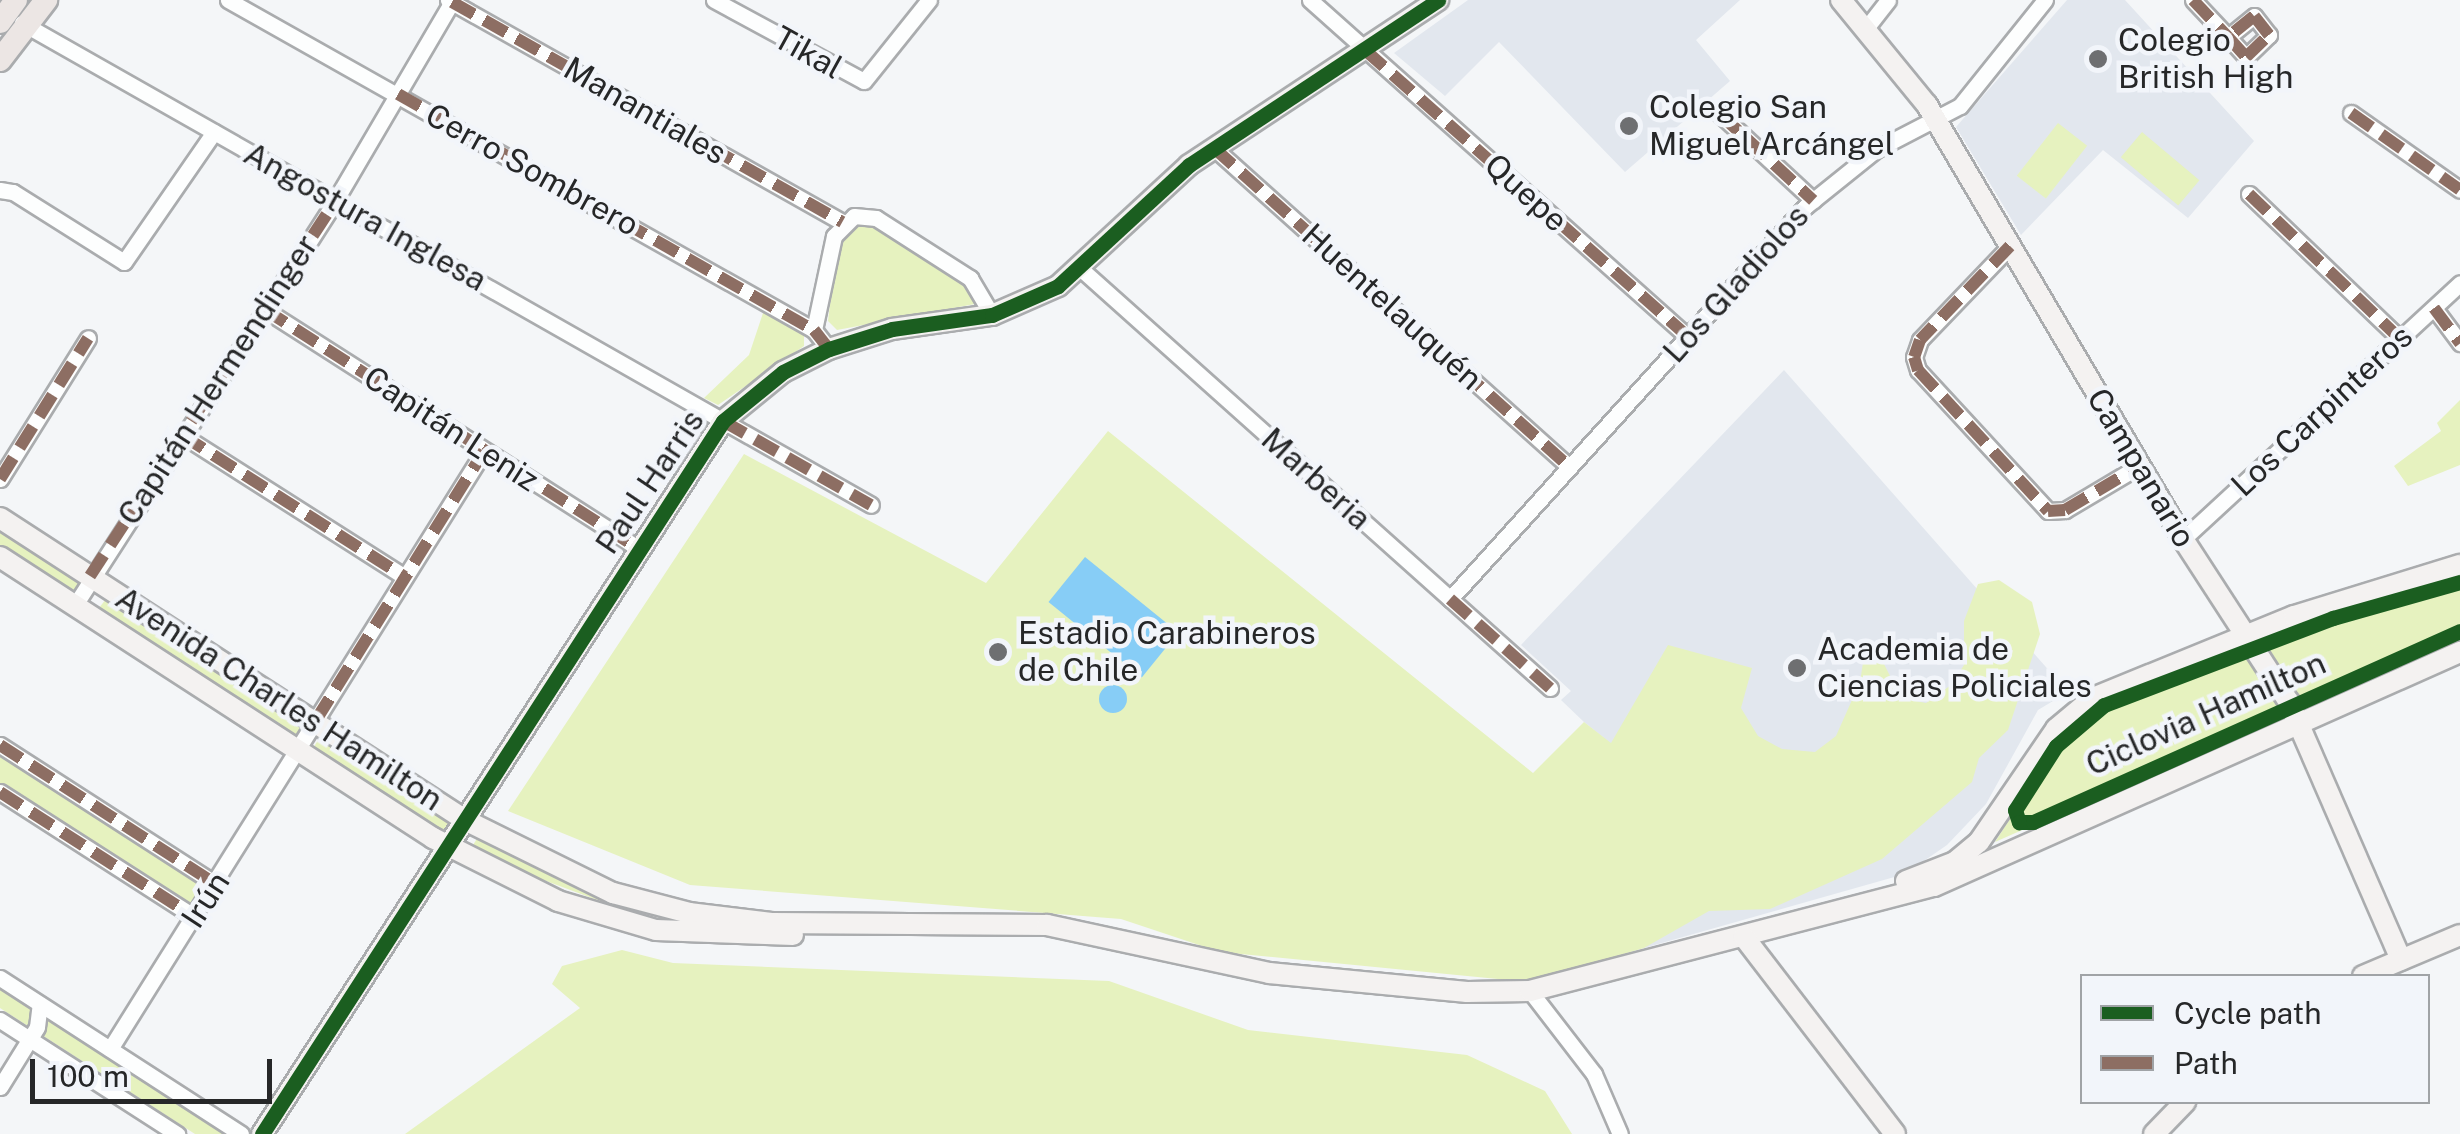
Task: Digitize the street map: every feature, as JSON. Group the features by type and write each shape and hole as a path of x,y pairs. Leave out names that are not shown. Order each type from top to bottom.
{"main road":[{"path":"0,60 12,15 46,0"},
{"name":"Paul Harris","path":"262,1134 638,548 724,421 772,380 829,349 892,329 992,315 1040,296 1081,269 1166,184 1214,148 1438,0"},
{"name":"Campanario","path":"1841,0 1867,27 1937,122 2183,539 2300,723 2400,960"},
{"name":"Avenida Charles Hamilton","path":"0,518 465,820 613,893 689,912 855,928"},
{"name":"Avenida Charles Hamilton","path":"0,557 446,846 558,901 656,930 765,937 855,928 1047,925 1268,973 1428,990 1530,990 1934,886 2460,652"},
{"name":"Avenida Charles Hamilton","path":"1835,910 1955,862 1992,828 2072,712 2244,636 2460,565"},
{"path":"2368,974 2460,934"},
{"path":"1744,936 1895,1134"},
{"path":"2154,1134 2183,1104"}],"street":[{"name":"Cerro Sombrero","path":"228,0 814,330 829,349"},
{"name":"Tikal","path":"714,0 860,81 929,0"},
{"name":"Quepe","path":"1310,0 1688,337"},
{"path":"1867,27 1888,0"},
{"name":"Los Gladiolos","path":"1450,599 1812,200 1878,149 1937,122 1960,106 2045,0"},
{"path":"2192,0 2228,37"},
{"name":"Capitán Hermendinger","path":"75,605 90,576 335,201 451,1"},
{"name":"Manantiales","path":"451,1 842,222 876,218 970,278 992,315"},
{"name":"Angostura Inglesa","path":"12,15 871,505"},
{"path":"2351,113 2460,190"},
{"path":"1720,114 1812,200"},
{"path":"0,190 13,192 124,262 214,132"},
{"name":"Huentelauquén","path":"1214,148 1570,467"},
{"path":"2249,194 2400,340"},
{"path":"814,330 842,222"},
{"path":"2010,246 1916,345 1918,370 2043,509 2065,510 2140,466"},
{"name":"Marberia","path":"1081,269 1550,688"},
{"name":"Los Carpinteros","path":"2183,539 2460,283"},
{"path":"2434,308 2460,343"},
{"name":"Capitán Leniz","path":"264,310 638,548"},
{"path":"0,479 88,338"},
{"path":"182,435 405,578"},
{"name":"Irún","path":"110,1049 301,751 316,720 484,451"},
{"path":"0,744 216,884"},
{"path":"0,792 195,917"},
{"path":"0,978 241,1134"},
{"path":"1530,990 1594,1074 1620,1134"},
{"path":"0,1087 29,1039 40,1004"},
{"path":"0,1020 177,1134"}],"shaded area":[{"name":"Colegio San Miguel Arcángel","path":"1468,0 1740,0 1696,40 1730,81 1625,172 1499,42 1445,96 1394,53"},
{"name":"Colegio British High","path":"2067,0 2125,0 2254,141 2188,218 2103,150 2021,235 1956,127"},
{"name":"Academia de Ciencias Policiales","path":"1784,370 2068,692 2038,710 1986,804 1947,845 1905,874 1644,948 1727,837 1584,722 1561,700 1571,691 1521,645"}],"green space":[{"path":"2058,123 2087,146 2046,199 2017,176"},
{"path":"2142,132 2199,180 2178,205 2121,157"},
{"path":"872,221 975,290 975,304 837,330 828,321 838,238 853,222"},
{"path":"764,310 804,333 804,346 718,405 704,398 749,355"},
{"path":"2460,400 2460,465 2408,486 2394,466 2441,431 2437,423"},
{"name":"Estadio Carabineros de Chile","path":"1108,431 1533,773 1584,722 1611,743 1668,645 1752,668 1741,708 1758,736 1782,749 1815,752 1836,736 1860,682 1864,656 1879,654 1901,698 1926,703 1951,685 1964,665 1964,621 1978,584 1999,580 2032,602 2040,634 2008,730 1979,758 1972,782 1882,859 1770,909 1709,911 1644,948 1529,982 1220,952 1121,919 690,885 508,811 744,454 986,583"},
{"path":"0,530 81,584 71,596 0,550"},
{"path":"2460,583 2460,637 1995,842 2062,738 2104,705 2221,656"},
{"path":"106,599 302,727 294,740 95,613"},
{"path":"320,737 458,823 448,840 309,754"},
{"path":"0,748 210,884 188,917 0,795"},
{"path":"478,837 616,903 616,907 522,872 473,845"},
{"path":"622,950 673,963 1109,981 1248,1030 1467,1055 1545,1091 1572,1134 405,1134 580,1008 552,984 562,966"},
{"path":"0,986 231,1134 195,1134 0,1008"}],"water":[{"path":"1085,557 1178,633 1142,678 1048,602"},
{"path":"1113,685 1123,689 1127,699 1123,709 1113,713 1103,709 1099,699 1103,689"}],"marked path":[{"path":"2193,0 2246,57 2269,35 2254,16 2228,37"},
{"path":"452,2 842,222"},
{"path":"1365,50 1688,337"},
{"path":"398,94 814,330 829,349"},
{"path":"2351,113 2460,190"},
{"path":"1720,114 1813,200"},
{"path":"1214,148 1570,467"},
{"path":"2249,194 2400,339"},
{"path":"90,576 335,201"},
{"path":"2010,246 1920,340 1914,357 1918,370 2048,511 2065,510 2139,466"},
{"path":"2434,308 2460,343"},
{"path":"264,309 638,548"},
{"path":"0,479 88,338"},
{"path":"723,421 871,505"},
{"path":"182,435 405,577"},
{"path":"316,720 484,451"},
{"path":"1450,599 1550,688"},
{"path":"0,745 216,884"},
{"path":"0,792 195,917"}],"cycle path":[{"path":"262,1134 723,421 783,372 829,349 892,329 992,315 1058,286 1189,165 1438,0"},
{"name":"Ciclovia Hamilton","path":"2460,582 2333,618 2104,705 2056,746 2015,810 2019,822 2033,822 2460,631"}],"place":[{"name":"Colegio British High","path":"2098,59"},
{"name":"Colegio San Miguel Arcángel","path":"1629,126"},
{"name":"Estadio Carabineros de Chile","path":"998,652"},
{"name":"Academia de Ciencias Policiales","path":"1797,668"}]}
